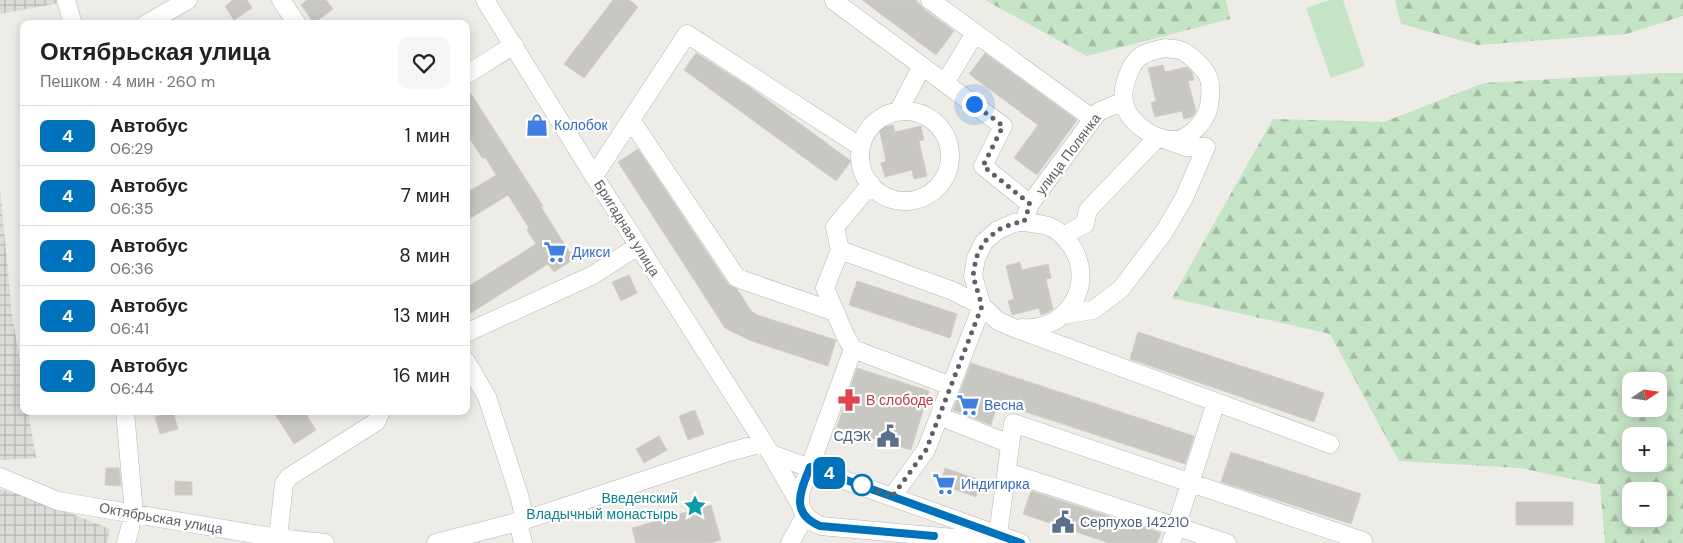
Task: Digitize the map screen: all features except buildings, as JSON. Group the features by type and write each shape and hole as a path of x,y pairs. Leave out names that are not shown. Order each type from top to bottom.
{"street":[{"path":"66,0 72,20"},
{"path":"153,20 188,0"},
{"path":"281,0 294,20"},
{"name":"Бригадная улица","path":"485,0 638,246 767,448 802,510"},
{"path":"930,0 1093,119"},
{"path":"834,1 1003,126 983,166 1030,204"},
{"path":"945,83 975,33"},
{"path":"594,176 687,34 861,147"},
{"path":"470,73 514,46"},
{"path":"1064,315 1093,310 1121,289 1164,232 1184,198 1206,147 1186,147 1158,137 1142,128 1129,116 1124,101 1125,83 1132,65 1146,52 1165,48 1182,51 1197,62 1209,78 1211,95 1208,109 1203,120 1194,131 1180,139 1172,140 1158,137"},
{"path":"898,112 922,66"},
{"name":"улица Полянка","path":"1024,222 1030,204 1098,112 1124,101"},
{"path":"903,110 918,113 932,120 942,130 948,144 950,159 946,173 939,185 928,194 915,200 900,200 886,197 874,189 865,177 860,162 861,147 866,133 875,122 888,114 898,112 903,110"},
{"path":"631,120 737,278 835,312"},
{"path":"1064,236 1085,224 1088,210 1158,137"},
{"path":"871,184 835,227 840,250 826,288 835,312 853,349 951,386"},
{"path":"892,497 926,450 982,306 973,276 976,258 984,242 998,230 1014,223 1024,222 1049,226 1064,236 1074,250 1080,267 1080,284 1074,301 1064,315 1049,325 1032,329 1014,328"},
{"path":"470,331 593,275 638,246"},
{"path":"840,250 953,291 982,306 998,321 1014,328 1330,444"},
{"path":"790,543 802,510 801,491 853,349"},
{"path":"470,368 487,397 519,495 523,543"},
{"path":"1174,535 1216,402"},
{"path":"125,415 134,513 126,543"},
{"path":"278,538 284,484 289,477 376,422 379,415"},
{"path":"939,416 1010,444"},
{"path":"1004,539 1006,472 1013,423 1363,541"},
{"path":"436,543 521,521 729,452 767,448 810,467 1004,539 1022,543"},
{"path":"1006,472 1174,535 1227,543"},
{"name":"Октябрьская улица","path":"0,477 58,501 278,538 326,543"},
{"path":"802,510 811,522 820,526 1004,539"}],"shaded area":[{"path":"0,0 75,0 0,14"},
{"path":"0,188 12,314 20,361 20,415 29,415 36,458 0,460"},
{"path":"0,489 42,502 110,529 107,543 0,543"}],"green space":[{"path":"985,0 1226,0 1230,19 1087,56"},
{"path":"1329,0 1343,0 1365,66 1331,78 1306,8"},
{"path":"1395,0 1683,0 1683,16 1626,34 1478,45 1401,24"},
{"path":"1683,73 1683,543 1605,543 1600,485 1520,468 1399,461 1330,334 1172,298 1273,119 1384,122 1484,83"}],"bus line":[{"name":"4","path":"934,536 820,526 811,522 805,516 799,500 810,467 1021,543"}],"place":[{"name":"Колобок","path":"537,125"},
{"name":"Дикси","path":"555,252"},
{"name":"В слободе","path":"849,400"},
{"name":"Весна","path":"968,405"},
{"name":"СДЭК","path":"888,436"},
{"name":"Индигирка","path":"944,484"},
{"name":"Введенский Владычный монастырь","path":"695,506"},
{"name":"Серпухов 142210","path":"1063,522"}],"route":[{"path":"862,485 892,497 926,450 982,306 973,276 976,258 984,242 998,230 1014,223 1024,222 1030,204 983,166 1003,126 974,104"}]}
